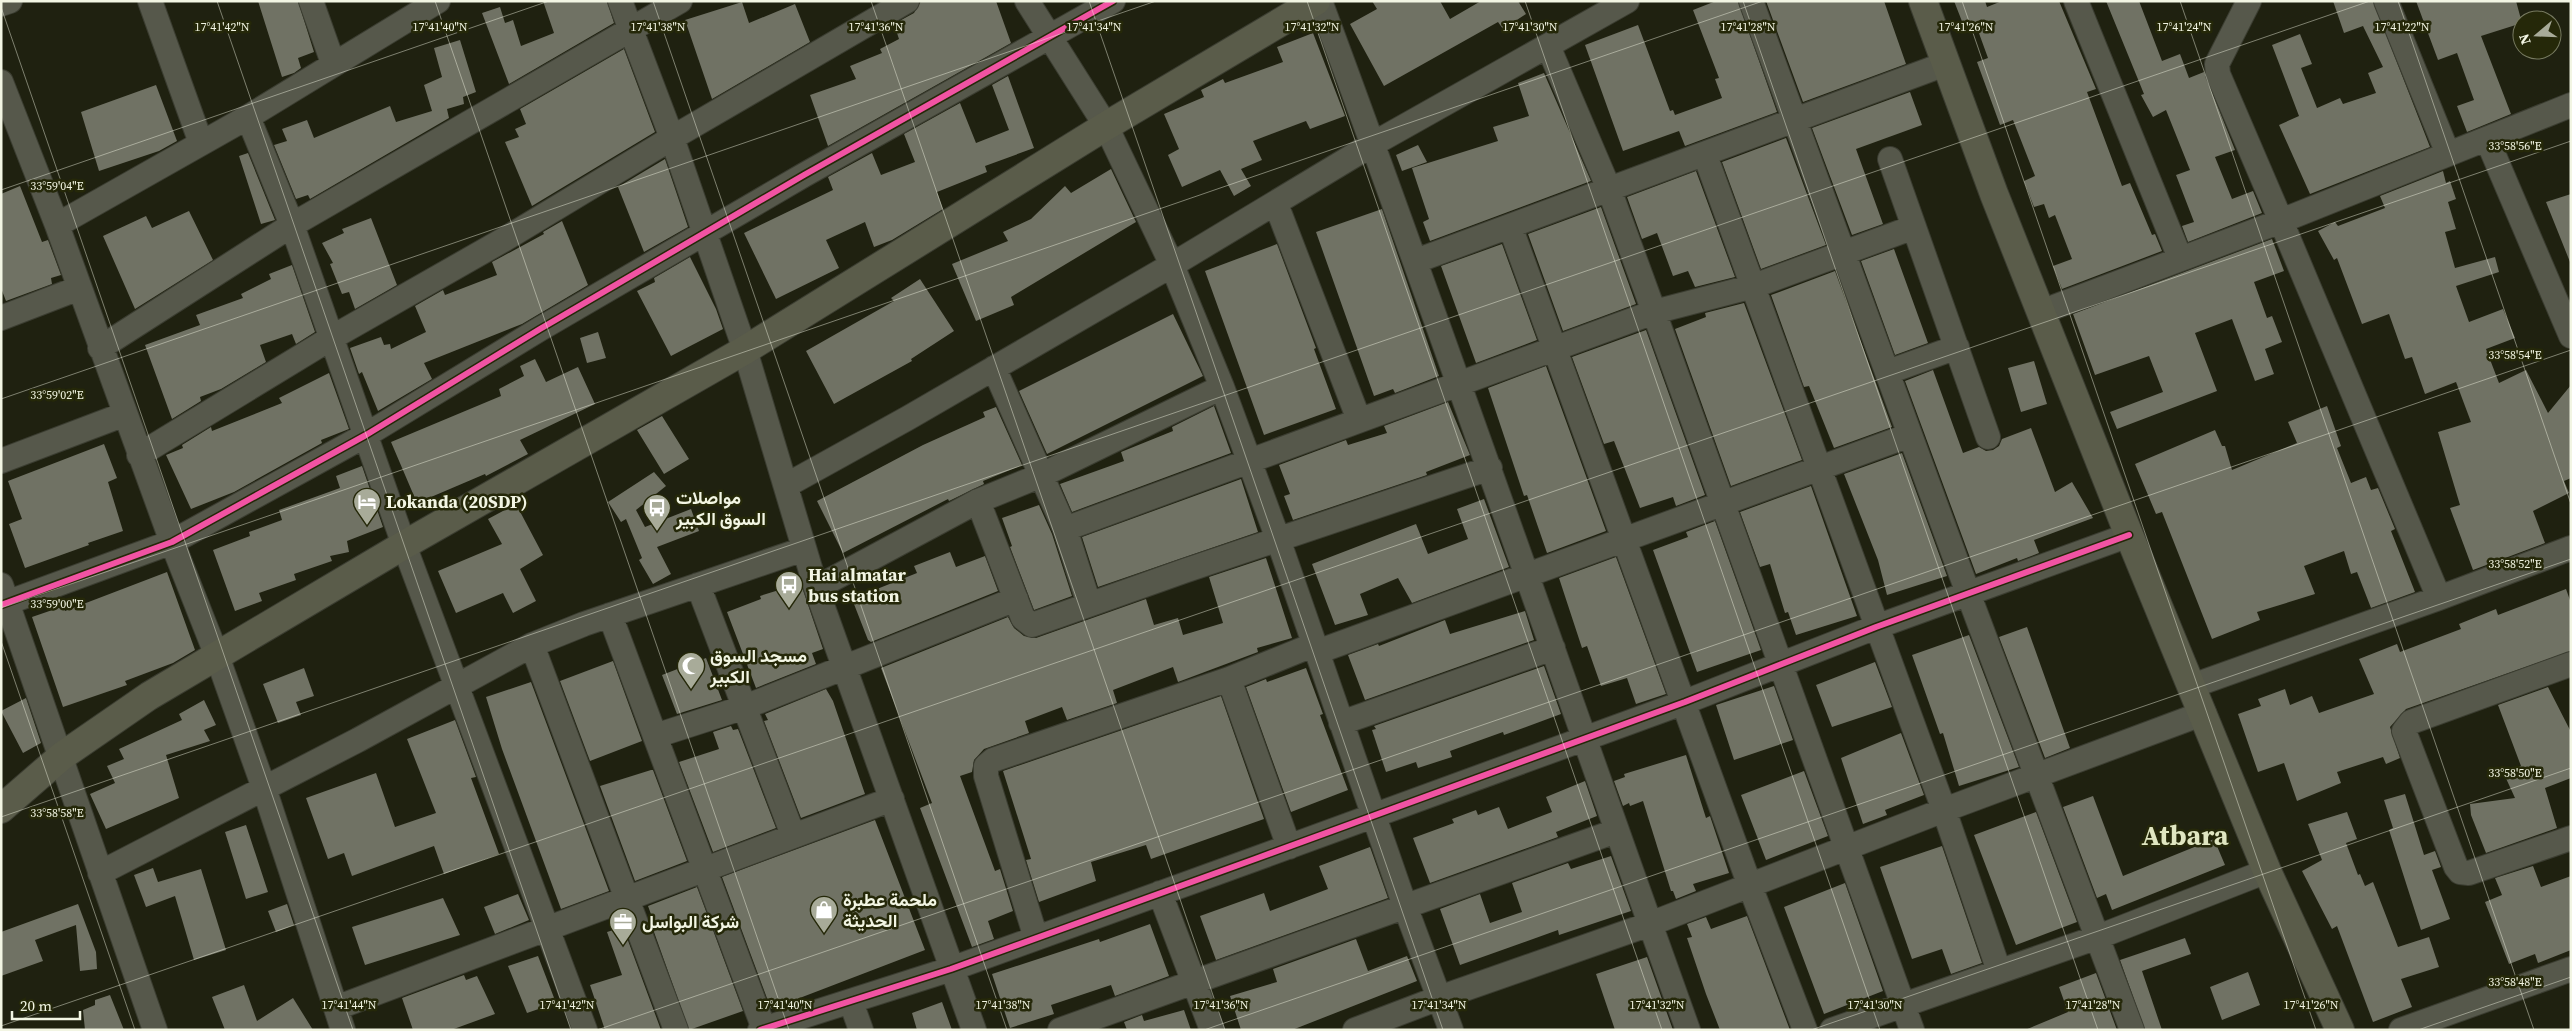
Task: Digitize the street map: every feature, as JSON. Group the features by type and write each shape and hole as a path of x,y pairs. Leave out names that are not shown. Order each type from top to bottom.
{"main road":[{"path":"1,809 62,756 149,696 404,545 745,350 1106,126 1316,1"},
{"path":"1923,1 1945,64 2040,312 2129,535 2204,713 2267,871 2340,1030"}],"street":[{"path":"1,4 10,1"},
{"path":"150,1 201,143"},
{"path":"310,1 333,63"},
{"path":"57,226 248,117 333,63 438,1"},
{"path":"620,1 672,138 745,350 787,485 816,588 974,1030"},
{"path":"100,348 292,225 680,1"},
{"path":"139,455 333,337 505,239 672,138 907,1"},
{"path":"1027,1 1106,126 1172,265 1249,459 1405,906 1451,1030"},
{"path":"155,1030 100,873 62,756 3,597 172,542 366,435 540,329 804,175 1113,1"},
{"path":"1320,1 1460,383 1616,831 1688,1030"},
{"path":"787,485 1172,265 1373,144 1627,1"},
{"path":"1751,1 1968,593 2132,1030"},
{"path":"2076,1 2180,258"},
{"path":"2249,1 2217,64 2218,74 2282,221 2438,598"},
{"path":"2386,1 2448,154"},
{"path":"1548,46 1609,189 1782,663 1912,1030"},
{"path":"1416,261 1705,155 1794,119 1945,64"},
{"path":"3,92 57,226 139,455 217,656 264,788 344,1030"},
{"path":"2040,312 2282,221 2571,105"},
{"path":"248,117 292,225 333,337 404,545 585,1030"},
{"path":"2487,139 2571,336"},
{"path":"1705,155 1944,810 1999,971"},
{"path":"1890,159 1988,437"},
{"path":"1276,204 1359,420"},
{"path":"1510,226 1685,702 1750,886 1805,1030"},
{"path":"1064,529 1249,459 1654,312 1754,286 1844,251 1914,227"},
{"path":"1,318 79,288"},
{"path":"1888,372 1956,348"},
{"path":"994,368 1064,529 1089,604"},
{"path":"816,588 978,501 1042,476 1222,387"},
{"path":"1,461 125,414"},
{"path":"1036,938 986,776 986,766 993,760 1528,575 1818,467 1910,435"},
{"path":"978,501 1023,618 1032,625 1278,539 1490,468"},
{"path":"610,616 762,1029 951,969 1289,847 1685,702 1876,627 2129,535"},
{"path":"2192,686 2571,548"},
{"path":"100,873 532,646 610,616 804,549"},
{"path":"698,585 746,707 793,835"},
{"path":"655,736 746,707 1016,599"},
{"path":"532,646 676,1030"},
{"path":"1341,723 1553,648"},
{"path":"2571,664 2411,722 2404,731 2456,867 2460,872 2469,873 2571,838"},
{"path":"1229,679 1289,847"},
{"path":"1355,1030 1439,998 1650,924 1944,810 2204,713"},
{"path":"336,1008 458,960 548,930 704,868 892,799"},
{"path":"1060,1030 1616,831"},
{"path":"1832,1030 1903,1003 2098,937 2267,871"},
{"path":"1160,893 1212,1030"},
{"path":"2401,1030 2571,969"},
{"path":"851,1002 861,1030"}],"building":[{"path":"258,1 298,1 314,52 298,58 301,68 294,73 282,77"},
{"path":"543,1 607,1 614,23 509,84 482,13 500,7 505,23 513,20 521,46 554,33"},
{"path":"921,1 996,1 1011,43 828,146 810,95 856,79 850,66 882,53 880,49 899,39 894,24 914,13"},
{"path":"1372,1 1440,1 1450,19 1481,1 1518,1 1526,14 1503,29 1498,22 1384,86 1350,24 1377,9"},
{"path":"1716,1 1738,1 1777,112 1685,146 1679,131 1623,151 1585,45 1638,25 1670,111 1673,110 1675,115 1722,98 1715,79 1719,78 1693,10"},
{"path":"1766,1 1884,1 1906,64 1803,102"},
{"path":"1954,1 1985,1 1987,7 2002,1 2059,1 2096,89 2087,92 2122,186 2130,183 2152,235 2155,234 2162,251 2062,289 2053,266 2072,259 2055,215 2049,218 2044,204 2034,207 2024,181 2035,176 2013,120 2000,125 1977,62 1988,58 1976,25 1965,29"},
{"path":"2106,1 2139,1 2162,61 2180,54 2189,78 2204,72 2235,150 2215,157 2232,199 2253,191 2262,213 2188,242 2182,226 2194,222 2176,175 2190,170 2166,110 2153,117 2141,95 2144,94"},
{"path":"2333,1 2373,1 2430,147 2310,194 2279,125 2299,116 2272,45 2300,34 2312,64 2301,68 2317,108 2340,98 2343,104 2376,93 2368,73 2383,67 2363,26 2344,33"},
{"path":"2416,1 2516,1 2518,10 2512,10 2512,26 2481,36 2511,114 2467,132 2457,106 2474,100 2457,53 2438,60"},
{"path":"742,2 749,23 795,4 810,42 712,99 685,20"},
{"path":"1313,33 1345,116 1310,129 1306,121 1253,141 1262,160 1241,169 1251,186 1234,196 1220,170 1182,187 1168,155 1179,149 1164,114 1204,97 1201,90 1223,79 1225,83 1283,62 1277,47"},
{"path":"460,40 476,92 463,97 464,104 447,109 449,118 310,199 308,195 296,199 274,145 287,141 282,129 307,120 314,138 390,106 396,122 432,111 424,85 442,77 434,48"},
{"path":"624,49 655,132 532,206 505,142 519,137 515,129 526,124 520,109"},
{"path":"1544,73 1591,181 1430,241 1423,222 1429,219 1412,168 1498,141 1493,127 1529,116 1518,83"},
{"path":"1008,76 1034,148 985,166 987,172 937,192 943,209 892,240 874,247 865,222 826,240 839,268 776,299 744,233 833,190 828,177 872,153 881,175 915,162 904,134 960,103 976,143 1009,130 992,85"},
{"path":"156,85 177,141 159,151 99,171 81,112"},
{"path":"1910,92 1922,125 1856,149 1883,224 1852,235 1812,128"},
{"path":"1786,138 1826,245 1761,269 1722,162"},
{"path":"1418,145 1427,162 1402,171 1396,155"},
{"path":"248,153 275,220 261,224 239,156"},
{"path":"665,159 688,227 644,252 618,187"},
{"path":"1111,169 1136,222 1011,297 1014,305 976,321 952,264 1008,241 1003,232 1031,219 1065,186 1071,193"},
{"path":"1696,171 1735,277 1695,287 1688,271 1673,276 1657,233 1642,239 1627,197"},
{"path":"2443,171 2446,183 2450,181 2456,199 2448,202 2456,229 2445,232 2455,268 2495,257 2499,272 2456,286 2469,322 2503,309 2515,338 2486,349 2499,383 2526,370 2548,413 2571,385 2571,478 2564,481 2569,493 2533,511 2545,543 2473,570 2450,508 2460,505 2438,432 2471,422 2456,382 2425,394 2412,357 2405,359 2389,314 2362,324 2337,258 2334,260 2318,231 2335,222 2338,226 2385,208 2380,196"},
{"path":"20,186 42,242 48,240 61,275 51,278 52,284 6,301 1,288 1,194"},
{"path":"2571,194 2571,261 2570,262 2546,202"},
{"path":"1601,207 1636,304 1563,331 1528,234"},
{"path":"1382,209 1439,376 1395,393 1393,389 1374,396 1316,232"},
{"path":"189,211 213,260 135,309 103,236 146,216 152,228"},
{"path":"371,218 397,285 355,309 349,292 342,294 330,264 333,263 322,243 344,233 342,229"},
{"path":"562,221 588,285 522,324 424,363 432,379 378,411 362,372 359,374 350,348 381,337 384,345 390,344 391,349 426,332 415,306 443,290 445,295 497,275 492,262 544,234 543,232"},
{"path":"2272,239 2284,271 2254,282 2267,318 2272,316 2282,342 2265,349 2274,374 2255,381 2232,319 2195,333 2217,391 2117,429 2110,412 2163,392 2149,356 2095,375 2073,314"},
{"path":"1277,244 1316,348 1314,349 1336,409 1264,435 1205,271"},
{"path":"1502,244 1537,340 1476,363 1441,266"},
{"path":"1894,249 1928,343 1895,355 1861,261"},
{"path":"690,257 716,309 723,329 671,356 637,291 655,282 654,278"},
{"path":"292,265 315,332 296,344 292,334 260,345 266,362 221,389 200,397 201,401 172,419 145,345 200,325 196,315 243,298 241,294 271,279 269,274"},
{"path":"1835,271 1892,427 1834,448 1809,386 1804,387 1771,295"},
{"path":"920,279 954,331 911,359 912,361 834,404 806,351 894,301 891,298"},
{"path":"1744,303 1802,460 1731,486 1675,329 1706,317 1705,313"},
{"path":"1173,314 1203,376 1047,454 1019,391"},
{"path":"1646,330 1705,495 1676,506 1673,497 1640,508 1614,441 1604,444 1572,357"},
{"path":"598,332 606,358 587,363 580,338"},
{"path":"535,359 546,382 578,367 595,404 520,440 528,454 486,476 485,474 417,503 391,442 501,396 499,389 524,376 520,366"},
{"path":"2034,361 2047,404 2021,412 2008,368"},
{"path":"1546,366 1606,531 1547,553 1527,495 1524,496 1488,388"},
{"path":"1933,370 1963,453 1979,447 1986,451 1993,450 1999,446 2002,439 2031,428 2055,492 2072,482 2093,518 2034,540 2039,553 2018,561 2017,558 1976,574 1905,381"},
{"path":"329,373 349,429 321,440 322,443 234,492 191,509 166,455 183,448 182,445 211,427 212,431 282,403 279,398"},
{"path":"1448,402 1470,455 1426,472 1427,475 1293,520 1284,496 1290,494 1279,465 1346,440 1348,445 1387,433 1384,426"},
{"path":"1214,406 1231,453 1072,512 1060,484 1124,461 1121,452 1173,431 1172,427"},
{"path":"2327,406 2341,446 2337,448 2351,483 2366,477 2371,490 2378,488 2395,529 2391,531 2415,592 2371,608 2357,572 2351,574 2344,551 2304,566 2315,594 2257,612 2260,620 2212,639 2162,512 2156,514 2135,464 2215,430 2222,446 2225,446 2232,470 2297,443 2288,422"},
{"path":"996,407 1022,465 983,481 984,484 949,501 948,499 843,553 817,501 923,445 985,417 983,412"},
{"path":"662,416 689,459 664,474 637,430"},
{"path":"104,444 117,478 108,482 123,531 25,568 9,524 22,519 8,481"},
{"path":"1902,453 1947,576 1887,595 1878,560 1844,474"},
{"path":"362,466 383,527 347,541 349,552 330,556 332,561 294,574 296,580 259,593 262,601 235,611 213,550 250,536 249,532 282,520 279,510 340,488 336,476"},
{"path":"654,472 666,486 636,510 645,527 691,509 699,531 657,547 671,574 653,584 639,560 642,558 626,519 621,522 608,502"},
{"path":"1241,479 1258,532 1098,587 1082,537"},
{"path":"1811,486 1857,616 1796,635 1788,612 1785,613 1770,564 1760,567 1740,512"},
{"path":"1484,499 1509,567 1412,603 1398,578 1360,594 1368,615 1335,625 1312,564 1416,524 1428,554 1468,539 1457,509"},
{"path":"516,504 543,555 520,569 536,601 513,613 503,593 456,613 438,571 502,544 488,519"},
{"path":"1039,505 1052,534 1072,596 1034,610 1010,547 1012,546 1002,518"},
{"path":"1715,521 1761,650 1697,672 1653,550 1688,537 1686,532"},
{"path":"950,552 956,567 985,556 998,591 871,642 868,640 852,599 917,573 914,566"},
{"path":"1616,557 1666,694 1636,704 1627,678 1601,686 1587,646 1582,648 1559,578"},
{"path":"1266,558 1292,638 1257,648 1258,652 1178,682 1173,667 1113,690 1117,703 1067,720 1062,707 1025,721 1029,733 984,749 974,760 972,772 960,776 995,871 1000,869 1013,911 988,921 994,939 972,947 920,808 932,803 881,668 1008,617 1014,628 1024,636 1036,638 1146,599 1154,625 1178,618 1183,635 1223,623 1209,577"},
{"path":"167,572 195,650 173,663 125,681 127,685 63,707 32,617 64,606 65,611"},
{"path":"799,578 823,649 812,653 816,664 756,688 727,612 761,599 760,596 779,590"},
{"path":"2566,589 2571,603 2571,651 2406,709 2390,727 2400,758 2386,764 2383,757 2337,772 2341,783 2297,801 2284,763 2258,772 2238,714 2261,706 2258,699 2285,689 2290,705 2312,696 2319,713 2374,694 2359,659 2397,644 2400,652 2461,629 2459,624 2496,609 2498,615"},
{"path":"1525,611 1534,640 1365,700 1348,655 1378,644 1379,646 1445,620 1450,634"},
{"path":"2027,627 2070,748 2045,758 1999,637"},
{"path":"1969,635 2019,767 1959,786 1943,733 1940,734 1912,655"},
{"path":"706,658 722,700 677,714 662,675"},
{"path":"613,661 642,741 590,761 560,681"},
{"path":"1875,662 1892,707 1832,727 1816,685"},
{"path":"1544,666 1561,714 1504,735 1503,732 1450,751 1452,757 1418,768 1416,762 1386,772 1372,730 1376,729 1374,726"},
{"path":"304,668 314,696 296,702 301,715 278,723 263,684"},
{"path":"1306,668 1323,714 1320,715 1348,790 1291,812 1246,687 1266,679 1267,682"},
{"path":"531,682 609,891 561,909 502,749 486,697"},
{"path":"1774,686 1793,740 1734,760 1716,705"},
{"path":"2548,687 2571,732 2571,778 2545,788 2557,828 2486,853 2471,815 2470,804 2515,798 2504,774 2521,766 2498,705"},
{"path":"826,689 833,701 865,794 801,818 764,721 768,720 765,714"},
{"path":"1221,696 1264,819 1151,859 1146,845 1091,862 1096,881 1039,902 1026,860 1031,859 1003,771"},
{"path":"26,698 41,743 23,753 1,711"},
{"path":"204,700 216,725 204,730 210,741 166,755 179,798 106,829 90,794 115,783 107,766 124,759 119,749 182,720 179,714"},
{"path":"455,720 476,777 471,778 499,854 444,874 434,846 352,876 344,853 328,859 306,798 376,773 395,827 436,813 407,739"},
{"path":"731,726 733,730 738,729 776,828 713,852 679,762 719,749 713,732"},
{"path":"1901,733 1924,795 1885,810 1887,815 1863,824 1841,758"},
{"path":"1686,755 1706,818 1710,816 1729,873 1693,884 1696,891 1676,899 1673,891 1671,891 1643,801 1630,806 1629,803 1623,806 1614,781 1625,777 1624,774"},
{"path":"653,770 687,861 635,881 600,786"},
{"path":"1804,771 1828,836 1766,860 1741,795"},
{"path":"1585,781 1597,816 1556,832 1558,837 1430,883 1413,838 1454,823 1452,819 1476,810 1478,815 1499,807 1508,829 1552,812 1546,797"},
{"path":"2405,794 2424,855 2435,851 2441,867 2432,870 2450,919 2421,930 2389,830 2393,828 2384,800"},
{"path":"2093,796 2123,876 2214,839 2225,865 2112,910 2106,894 2097,898 2063,807"},
{"path":"2036,812 2077,922 2016,945 1974,835"},
{"path":"2347,812 2357,839 2346,843 2358,875 2360,874 2365,886 2373,882 2398,947 2429,937 2439,967 2401,979 2412,1007 2373,1022 2337,926 2332,929 2302,871 2322,860 2308,824"},
{"path":"875,820 925,950 771,1009 722,877"},
{"path":"246,825 268,892 246,899 225,832"},
{"path":"1942,846 1982,963 1951,974 1942,949 1912,959 1880,867"},
{"path":"1370,847 1388,898 1216,960 1200,916 1264,893 1270,911 1328,889 1319,866"},
{"path":"1611,856 1631,911 1559,935 1558,930 1460,965 1440,909 1480,894 1490,923 1522,912 1512,883 1568,863 1571,869"},
{"path":"2533,866 2541,887 2571,876 2571,950 2538,963 2535,954 2509,964 2485,902 2502,895 2495,878"},
{"path":"153,868 158,882 201,869 226,950 194,960 175,896 146,907 134,875"},
{"path":"1845,883 1883,991 1824,1014 1784,907"},
{"path":"697,887 743,1011 689,1030 649,918 652,917 648,906"},
{"path":"518,894 529,920 495,934 484,907"},
{"path":"443,898 460,935 365,965 352,927"},
{"path":"78,904 96,952 97,969 80,971 76,925 35,940 43,961 1,976 1,932"},
{"path":"287,904 294,925 276,932 268,911"},
{"path":"1747,916 1790,1030 1720,1030 1706,994 1687,938 1692,937 1687,924 1706,917 1711,929"},
{"path":"1150,924 1169,976 1115,996 1111,985 1051,1005 1054,1014 1010,1028 992,974 1099,939 1100,942"},
{"path":"623,927 661,1030 605,1030 590,985 622,975 607,932"},
{"path":"2185,938 2191,954 2142,971 2162,1030 2145,1030 2120,960"},
{"path":"1356,939 1368,971 1407,956 1417,981 1292,1030 1241,1030 1230,996 1277,982 1273,969"},
{"path":"538,956 556,1003 527,1013 508,966"},
{"path":"1647,957 1673,1030 1615,1030 1596,974"},
{"path":"2248,972 2260,1005 2222,1020 2210,987"},
{"path":"2096,973 2117,1030 2025,1030 2068,1012 2059,987"},
{"path":"464,975 466,980 477,976 495,1014 451,1030 413,1030 402,998"},
{"path":"244,985 257,1021 293,998 313,1030 225,1030 212,997"},
{"path":"110,995 124,1030 85,1030 83,1010 95,1005 95,1000"},
{"path":"942,1002 952,1030 917,1030 912,1013"},
{"path":"1184,1010 1191,1030 1127,1030 1124,1022 1142,1015 1144,1021"}],"cycle path":[{"path":"1,605 172,542 366,435 540,329 804,175 1113,1"},
{"path":"760,1030 951,969 1685,702 1876,627 2129,535"}],"place":[{"name":"Lokanda (20SDP)","path":"367,526"},
{"name":"مواصلات السوق الكبير","path":"657,532"},
{"name":"Hai almatar bus station","path":"789,609"},
{"name":"مسجد السوق الكبير","path":"691,690"},
{"name":"ملحمة عطبرة الحديثة","path":"824,934"},
{"name":"شركة البواسل","path":"623,946"}],"district":[{"name":"Atbara","path":"2185,835"}]}
